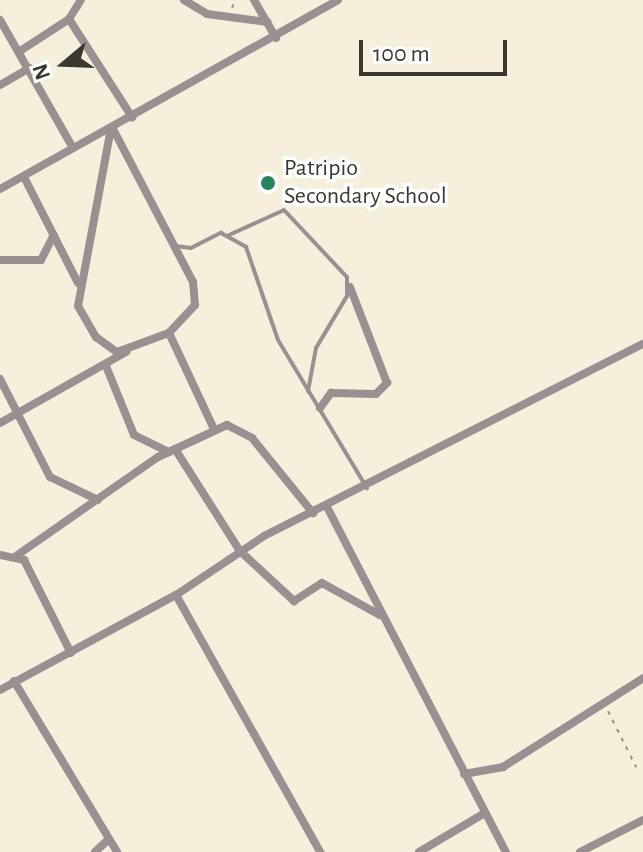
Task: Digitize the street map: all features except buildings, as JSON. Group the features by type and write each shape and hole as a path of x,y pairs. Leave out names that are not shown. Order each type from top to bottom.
{"street":[{"path":"20,51 69,19 81,0"},
{"path":"184,0 207,14 229,13 267,22"},
{"path":"254,0 276,38"},
{"path":"0,189 276,38 338,0"},
{"path":"69,19 132,117"},
{"path":"0,20 73,148"},
{"path":"0,85 30,68"},
{"path":"1,422 106,366 126,352 169,333 196,295 112,127"},
{"path":"112,127 79,284 78,306 93,332 110,349 126,352"},
{"path":"24,177 79,284"},
{"path":"0,260 41,260 54,235"},
{"path":"320,408 331,393 376,394 387,383 350,287"},
{"path":"169,333 214,429"},
{"path":"0,690 176,595 240,551 643,344"},
{"path":"106,366 134,435 172,451 240,551 294,601 322,583 384,618"},
{"path":"0,379 50,477 98,500"},
{"path":"0,555 16,556 172,451 214,429 232,425 249,435 313,513"},
{"path":"327,507 506,852"},
{"path":"16,556 71,653"},
{"path":"176,595 320,852"},
{"path":"464,774 503,767 602,700 643,678"},
{"path":"14,681 117,852"},
{"path":"419,852 485,813"},
{"path":"580,852 643,820"},
{"path":"95,852 108,840"}],"lane":[{"path":"173,246 191,248 215,233 229,235 284,210 340,265 350,287 316,348 308,391"},
{"path":"229,235 252,256 273,330 367,488"}],"path":[{"path":"229,13 235,0"},
{"path":"602,700 636,767"}],"place":[{"name":"Patripio Secondary School","path":"268,183"}]}
